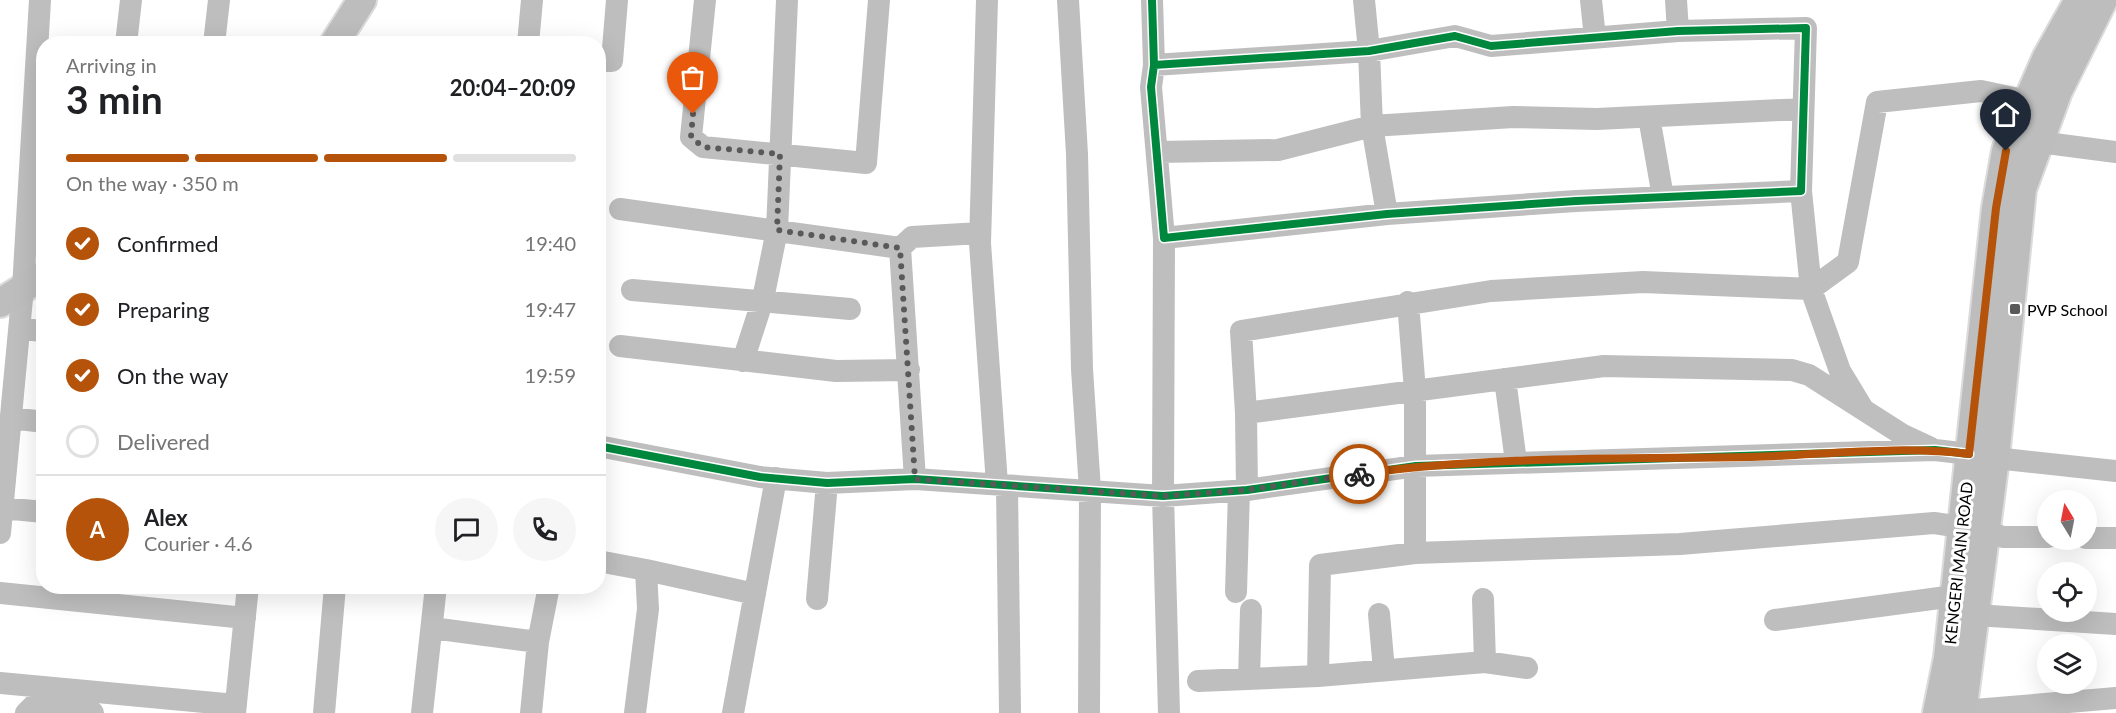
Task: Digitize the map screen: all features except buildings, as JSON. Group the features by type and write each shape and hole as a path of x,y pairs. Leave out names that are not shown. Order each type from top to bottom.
{"main road":[{"path":"338,36 362,0"},
{"name":"KENGERI MAIN ROAD","path":"1982,456 1996,208 2006,151 2047,57 2079,0"},
{"name":"KENGERI MAIN ROAD","path":"1954,712 1948,658 1954,596 1973,529 2022,189 2058,91 2103,0"},
{"name":"KENGERI MAIN ROAD","path":"1954,712 1976,615 1973,529"}],"street":[{"path":"38,36 40,0"},
{"path":"127,36 130,0"},
{"path":"215,36 219,0"},
{"path":"529,36 531,0"},
{"path":"606,61 612,61 617,0"},
{"path":"705,0 691,137 703,147 866,163 879,0"},
{"path":"743,361 762,302 777,230 786,0"},
{"path":"987,0 980,233 997,484 1007,487"},
{"path":"1068,0 1077,154 1082,369 1090,490 1089,713"},
{"path":"1152,0 1154,65 1151,87 1164,238 1163,496 1169,713"},
{"path":"1364,0 1370,51 1371,126 1387,214"},
{"path":"1591,0 1595,38"},
{"path":"1676,0 1678,31"},
{"path":"1154,65 1370,51 1455,36 1491,46 1678,31 1806,28 1801,191 1811,289 1840,371 1863,409"},
{"path":"0,533 20,329 36,64"},
{"path":"1248,679 1243,601 1246,413 1241,331 1408,302 1491,291 1643,282 1811,289 1848,262 1877,102 1981,91 2028,101"},
{"path":"1156,152 1278,150 1371,126 1514,117 1597,120 1802,109"},
{"path":"1650,117 1663,197"},
{"path":"2039,142 2116,152"},
{"path":"1164,238 1387,214 1801,191"},
{"path":"620,209 900,248"},
{"path":"900,248 912,237 980,233"},
{"path":"900,248 915,479"},
{"path":"632,290 850,309"},
{"path":"1408,302 1415,391 1415,554"},
{"path":"20,329 36,330"},
{"path":"620,346 836,371 909,370"},
{"path":"1246,413 1604,366 1792,370 1809,375 1903,435 1935,450"},
{"path":"1505,380 1516,462"},
{"path":"11,418 36,421"},
{"path":"606,447 776,478 827,483 915,479 1163,496 1243,491 1416,466 1812,456 1935,450 2116,471"},
{"path":"733,713 776,478"},
{"path":"818,599 827,483"},
{"path":"1007,487 1010,713"},
{"path":"2,508 36,511"},
{"path":"1318,676 1320,565 1415,554 1680,544 1934,523 1973,529 2002,537 2037,537"},
{"path":"2097,538 2116,538"},
{"path":"606,562 755,594"},
{"path":"635,713 648,609 646,570"},
{"path":"0,593 245,618"},
{"path":"0,683 236,709 247,594"},
{"path":"324,713 334,594"},
{"path":"422,713 435,594"},
{"path":"531,713 538,642 547,594"},
{"path":"1775,620 1954,596"},
{"path":"1483,599 1485,662"},
{"path":"1378,614 1384,670"},
{"path":"1976,615 2116,624"},
{"path":"432,628 538,642"},
{"path":"1198,681 1318,676 1485,662 1527,668"},
{"path":"1954,712 2056,708 2116,698"},
{"path":"26,713 34,705 93,713"}],"cycle path":[{"path":"1152,0 1154,65 1151,87 1164,238 1387,214 1576,201 1801,191 1806,28 1678,31 1491,46 1455,36 1369,51 1154,65"},
{"path":"606,448 760,477 827,483 915,479 1163,496 1247,490 1416,466 1935,450 1969,454"}],"way so far":[{"path":"693,114 691,137 703,147 780,154 777,230 900,248 915,479 1163,496 1246,490 1359,474"}],"place":[{"name":"PVP School","path":"2015,309"}],"route":[{"path":"1359,474 1416,466 1532,461 1812,456 1935,450 1969,454 1996,208 2006,151"}]}
